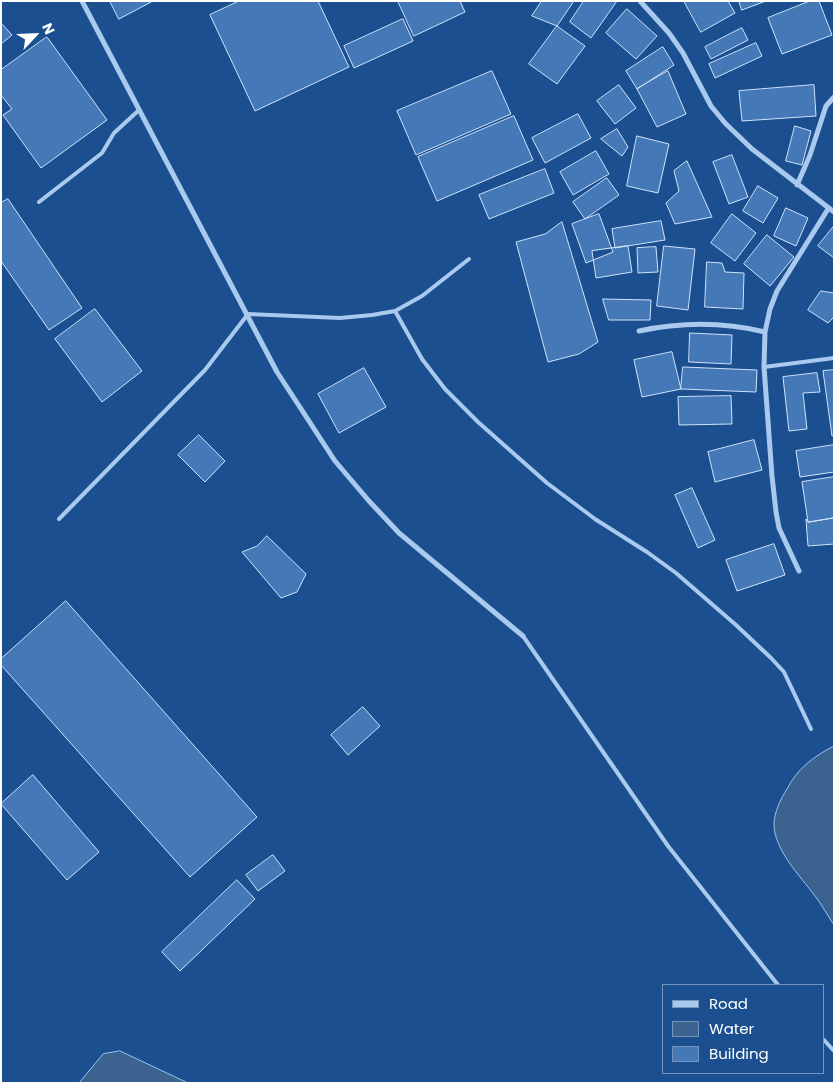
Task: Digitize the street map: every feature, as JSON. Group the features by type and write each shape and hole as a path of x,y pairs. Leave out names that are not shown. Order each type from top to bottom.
{"street":[{"path":"82,1 277,372 335,461 399,533 523,636"},
{"path":"640,1 678,46 704,94 720,117 752,150 834,212"},
{"path":"797,185 810,155 826,106 834,97"},
{"path":"799,571 779,528 776,512 764,367 765,332 770,309 777,291 828,209"},
{"path":"639,331 658,327 705,324 742,326 765,332"}],"lane":[{"path":"39,202 102,153 114,133 140,110"},
{"path":"59,519 204,370 248,314 340,318 396,311 422,296 468,259"},
{"path":"396,311 422,360 445,389 478,422 547,483 595,520 676,573 771,658 784,672 811,729"},
{"path":"764,367 834,358"},
{"path":"523,636 668,846 777,984"},
{"path":"825,1041 834,1051"}],"water":[{"path":"834,746 834,925 818,899 783,853 778,844 774,824 780,801 796,775 813,759"},
{"path":"120,1051 186,1083 79,1083 103,1054"}],"building":[{"path":"110,1 153,1 119,19"},
{"path":"239,1 318,1 349,67 255,111 210,15"},
{"path":"398,1 460,1 465,12 414,36"},
{"path":"542,1 574,1 557,26 532,16"},
{"path":"584,1 617,1 591,38 570,22"},
{"path":"684,1 728,1 735,13 701,32"},
{"path":"739,1 766,1 742,10"},
{"path":"810,1 819,1 832,35 782,54 768,18"},
{"path":"627,9 657,36 636,59 606,33"},
{"path":"403,19 413,41 354,68 344,46"},
{"path":"1,23 12,35 1,44"},
{"path":"557,26 585,46 557,84 529,64"},
{"path":"742,28 748,40 711,59 705,47"},
{"path":"47,37 107,120 41,168 3,115 12,109 1,95 1,70"},
{"path":"756,43 762,56 715,78 709,64"},
{"path":"663,47 674,65 637,89 626,71"},
{"path":"492,71 511,114 416,155 397,111"},
{"path":"668,71 686,114 657,127 637,89"},
{"path":"619,85 636,108 615,124 597,101"},
{"path":"814,85 816,116 742,121 739,91"},
{"path":"578,114 591,138 545,163 532,138"},
{"path":"514,116 533,160 437,201 418,157"},
{"path":"795,126 811,131 802,165 786,161"},
{"path":"617,129 628,147 622,156 601,139"},
{"path":"637,136 669,144 658,193 627,186"},
{"path":"596,151 609,174 573,195 560,172"},
{"path":"732,155 748,197 729,204 713,162"},
{"path":"687,161 712,217 675,224 666,203 679,191 674,171"},
{"path":"545,169 554,193 489,219 479,195"},
{"path":"607,178 619,195 585,219 573,202"},
{"path":"758,186 778,198 763,223 743,211"},
{"path":"8,199 82,308 49,330 1,261 1,203"},
{"path":"786,208 808,218 796,246 774,236"},
{"path":"599,214 613,252 586,263 572,224"},
{"path":"732,214 756,233 735,261 711,243"},
{"path":"661,221 665,240 615,248 612,229"},
{"path":"562,222 598,342 579,354 548,362 516,242 545,234"},
{"path":"834,226 834,258 818,246"},
{"path":"767,235 794,257 770,286 744,264"},
{"path":"628,246 632,272 596,278 592,251"},
{"path":"664,246 695,249 688,310 657,306"},
{"path":"656,247 658,272 638,273 637,248"},
{"path":"707,262 722,263 725,272 744,273 743,309 705,307"},
{"path":"821,291 834,293 834,317 828,323 808,310"},
{"path":"603,299 651,300 650,320 609,320"},
{"path":"95,309 142,371 102,402 55,339"},
{"path":"690,333 732,335 731,364 689,362"},
{"path":"672,352 681,389 642,397 634,360"},
{"path":"683,367 757,370 756,392 681,389"},
{"path":"364,368 386,407 339,433 318,394"},
{"path":"834,370 834,435 832,436 823,371"},
{"path":"817,373 820,392 803,393 807,429 789,431 783,377"},
{"path":"731,396 732,424 679,425 678,397"},
{"path":"199,435 225,461 205,482 178,455"},
{"path":"754,440 762,470 715,482 708,452"},
{"path":"834,445 834,472 800,477 796,451"},
{"path":"834,477 834,518 808,522 802,482"},
{"path":"692,488 715,540 698,548 675,495"},
{"path":"834,518 834,544 808,546 806,519 808,522"},
{"path":"267,536 306,574 297,592 281,598 242,552 257,546"},
{"path":"774,544 785,575 737,591 726,560"},
{"path":"66,601 257,817 190,877 1,665 1,659"},
{"path":"363,707 380,726 348,755 331,735"},
{"path":"33,775 99,852 67,880 1,804"},
{"path":"273,855 285,871 258,891 246,875"},
{"path":"237,880 255,899 180,971 162,952"}]}
